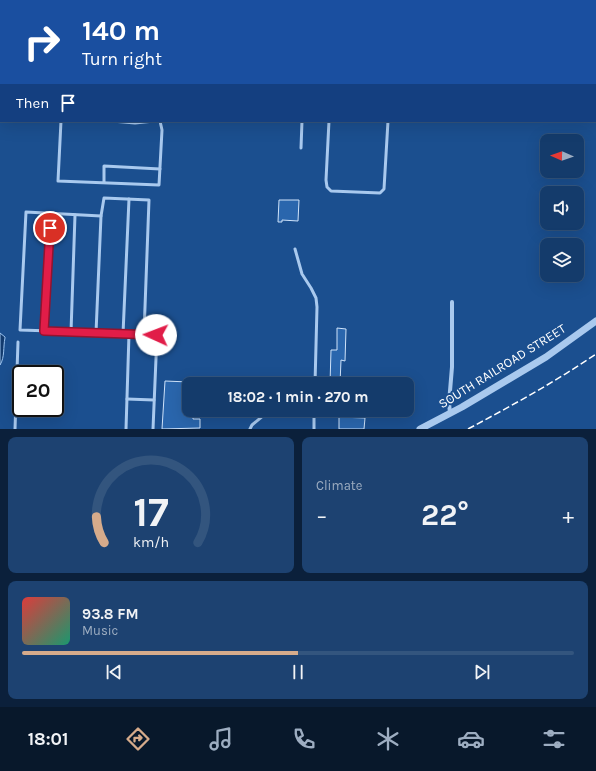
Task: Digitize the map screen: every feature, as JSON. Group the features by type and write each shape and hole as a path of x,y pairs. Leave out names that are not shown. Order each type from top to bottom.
{"street":[{"path":"450,413 452,302"},
{"name":"SOUTH RAILROAD STREET","path":"420,429 462,407 546,357 596,321"}],"lane":[{"path":"61,122 58,181 159,185 162,130 160,122"},
{"path":"124,122 144,122"},
{"path":"301,148 302,122"},
{"path":"329,122 326,180 327,187 331,191 380,193 384,189 388,122"},
{"path":"104,182 104,166 160,169"},
{"path":"96,333 101,216 104,198 149,200 144,334"},
{"path":"123,334 129,199"},
{"path":"101,216 26,212 20,330 156,335 153,429"},
{"path":"44,331 50,213"},
{"path":"71,332 75,215"},
{"path":"295,249 302,274 316,298 315,377"},
{"path":"126,429 129,334"},
{"path":"15,429 18,342"},
{"path":"127,399 154,400"},
{"path":"250,429 252,425 262,417"},
{"path":"314,417 314,429"}],"water":[{"path":"0,333 5,338 2,362 0,365"}],"building":[{"path":"279,200 299,200 298,221 282,220 282,222 278,222"},
{"path":"337,328 346,329 345,361 341,360 340,377 330,377 331,350 337,350"},
{"path":"165,381 182,382 182,417 193,417 193,419 200,419 200,428 162,429"},
{"path":"339,417 365,418 364,429 339,429"}],"railway":[{"path":"468,429 517,403 596,354"}],"route":[{"path":"50,228 44,331 156,335"}]}
